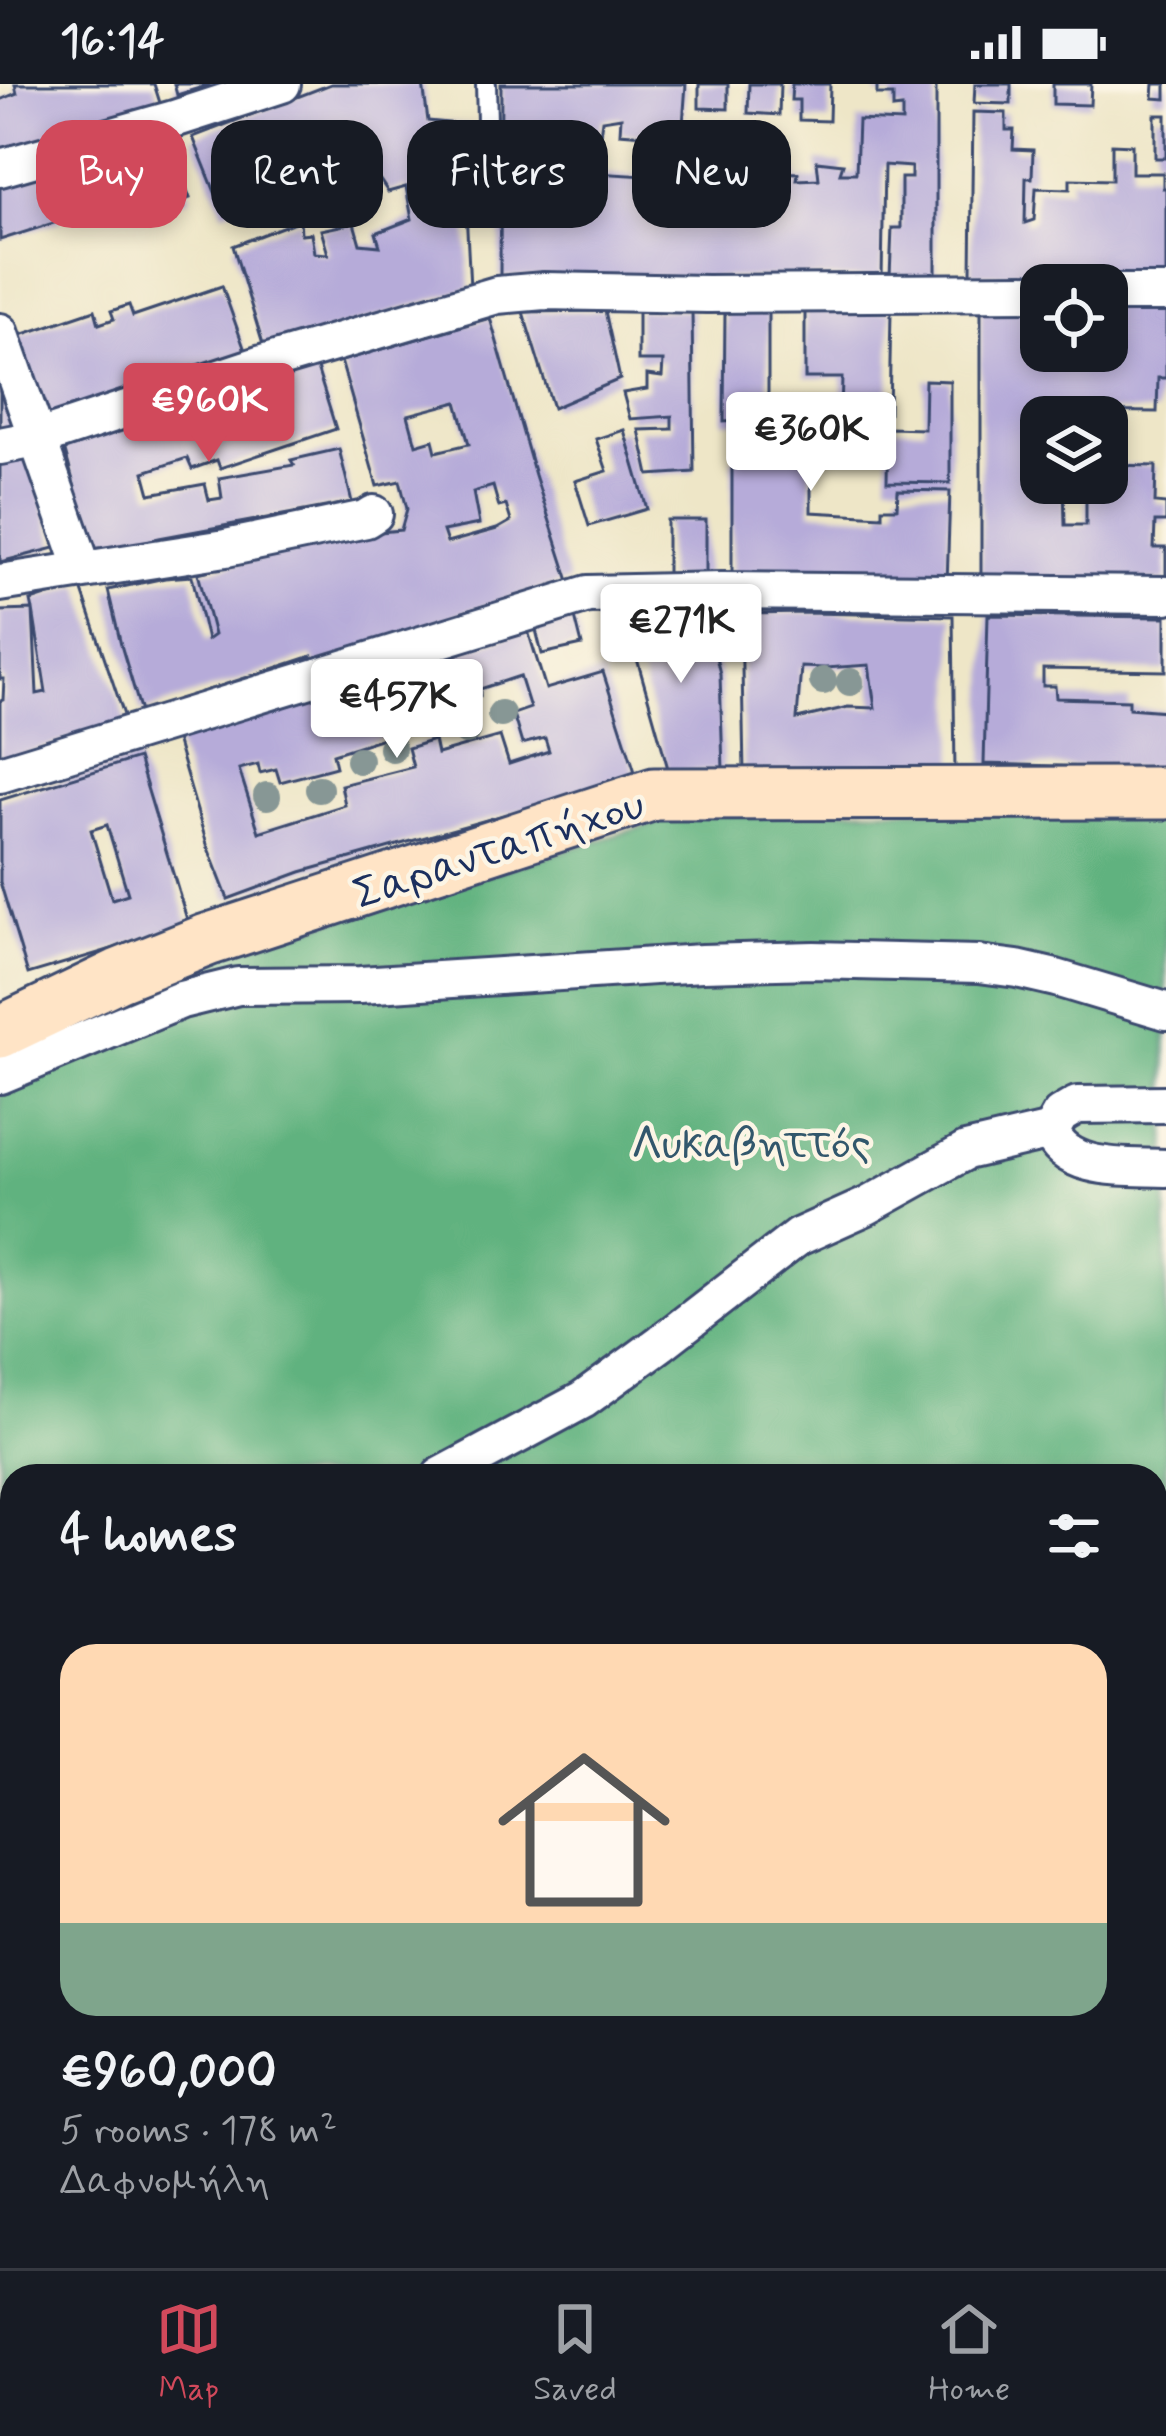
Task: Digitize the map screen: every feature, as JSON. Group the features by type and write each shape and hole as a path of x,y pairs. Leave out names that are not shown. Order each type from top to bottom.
{"street":[{"path":"0,168 282,84"},
{"path":"0,446 36,439 259,365 496,295 544,291 1020,292"},
{"path":"1128,293 1166,293"},
{"path":"0,332 83,569"},
{"path":"0,583 226,548 374,514"},
{"path":"0,774 588,594 1166,595"},
{"name":"Σαρανταπήχου","path":"0,1032 119,975 207,940 654,794 1166,793"},
{"path":"0,1075 181,1000 238,986 360,985 702,963 980,964 1056,978 1166,1011"},
{"path":"1166,1104 1077,1105 1060,1114 1052,1131 1059,1147 1078,1158 1166,1168"},
{"path":"463,1464 583,1400 798,1237 867,1206 966,1151 1052,1131"}],"lane":[{"path":"486,84 487,120"}],"green space":[{"name":"Λυκαβηττός","path":"701,809 1166,810 1166,1464 0,1464 0,1051 202,960"}],"building":[{"path":"15,84 154,84 161,106 114,120 36,120 36,143 0,154 0,100 17,93"},
{"path":"174,84 209,84 209,85 177,95"},
{"path":"331,84 423,84 428,120 407,120 407,192 406,187 388,192 383,184 383,120 237,120"},
{"path":"501,84 686,84 683,120 632,120 632,134 620,133 621,117 501,120"},
{"path":"699,84 728,84 728,109 699,108"},
{"path":"749,84 780,84 779,115 748,113"},
{"path":"792,84 830,84 829,121 799,120 799,100 791,100"},
{"path":"877,84 936,84 936,278 890,277 892,228 901,228 901,178 911,178 911,167 884,165 882,278 500,277 500,228 608,228 608,174 632,175 632,228 791,228 791,173 798,173 797,180 819,179 817,161 843,164 840,173 856,173 858,120 902,122 902,108 893,109 893,95 877,95"},
{"path":"975,84 1011,84 1011,104 974,103"},
{"path":"1053,84 1091,84 1090,105 1053,104"},
{"path":"1154,84 1166,84 1166,99 1153,98"},
{"path":"973,112 1006,113 1006,130 1014,130 1013,149 1033,150 1032,178 1026,178 1025,223 1034,220 1036,188 1070,189 1070,179 1112,180 1112,144 1132,145 1132,173 1163,173 1166,278 1128,277 1128,264 1020,264 1020,275 971,274"},
{"path":"1155,115 1166,115 1166,158 1155,158"},
{"path":"211,130 211,182 193,137"},
{"path":"36,176 38,228 0,240 0,188"},
{"path":"407,221 407,228 467,228 470,288 265,351 233,246 279,228 301,228 301,234 311,233 314,253 328,254 321,230 355,228 360,244 380,246 376,233"},
{"path":"222,286 247,356 41,425 12,338 95,310 99,324 114,319 111,311 129,305 133,316"},
{"path":"981,306 1020,306 1020,372 1128,372 1128,306 1166,307 1166,378 1158,378 1157,412 1128,412 1128,396 1020,396 1020,504 1064,504 1065,525 1086,525 1086,504 1128,504 1128,465 1156,466 1155,503 1166,504 1166,522 1155,522 1154,548 1166,548 1166,581 981,581"},
{"path":"638,310 692,310 694,472 649,475 639,430 672,429 672,416 630,419 623,393 647,389 647,375 662,377 663,361 638,361"},
{"path":"805,310 891,311 889,414 841,412 842,378 805,378"},
{"path":"605,311 620,379 553,408 523,312"},
{"path":"725,311 768,312 768,422 829,420 827,459 811,459 811,512 882,516 882,508 897,508 898,490 950,491 947,584 732,582 732,458 738,458 739,421 724,422"},
{"path":"490,318 569,581 467,611 316,667 312,656 141,712 108,590 192,576 207,640 214,635 198,573 358,534 401,530 407,509 400,481 377,486 341,361","holes":["457,402 469,444 436,452 433,440 416,445 408,415","493,486 499,507 506,505 511,521 447,543 443,531 479,524 473,492"]},
{"path":"0,365 21,428 0,434"},
{"path":"316,365 336,429 220,468 217,460 192,469 187,458 144,472 150,494 205,484 209,500 222,498 219,478 294,465 291,460 339,449 352,502 93,554 63,444 133,426"},
{"path":"925,380 950,381 950,483 887,482 888,428 924,429"},
{"path":"624,430 647,509 589,526 575,481 607,471 596,439"},
{"path":"30,454 55,548 0,562 0,462"},
{"path":"667,520 706,520 706,579 667,579"},
{"path":"80,585 127,724 0,760 4,679 0,679 0,611 33,610 31,601","holes":["33,610 46,692 37,694"]},
{"path":"705,611 720,674 723,770 669,772 624,613"},
{"path":"741,614 953,616 955,773 744,773","holes":["869,665 875,708 848,707 797,719 801,667"]},
{"path":"988,615 1166,617 1166,671 1043,669 1043,686 1055,686 1056,698 1129,700 1129,708 1166,711 1166,769 984,764"},
{"path":"575,617 582,645 542,654 535,626"},
{"path":"528,631 546,689 603,672 636,775 301,872 228,899 175,736","holes":["520,676 530,708 513,714 522,744 545,738 549,751 509,764 500,736 437,754 434,740 408,748 413,767 341,785 345,805 259,832 239,769 258,764 260,773 276,769 280,782 336,767 333,754 421,726 416,710 437,705 440,719 473,711 470,698 480,696 480,689"]},
{"path":"138,758 189,926 28,974 0,882 0,800","holes":["107,825 128,894 112,899 91,830"]}]}
